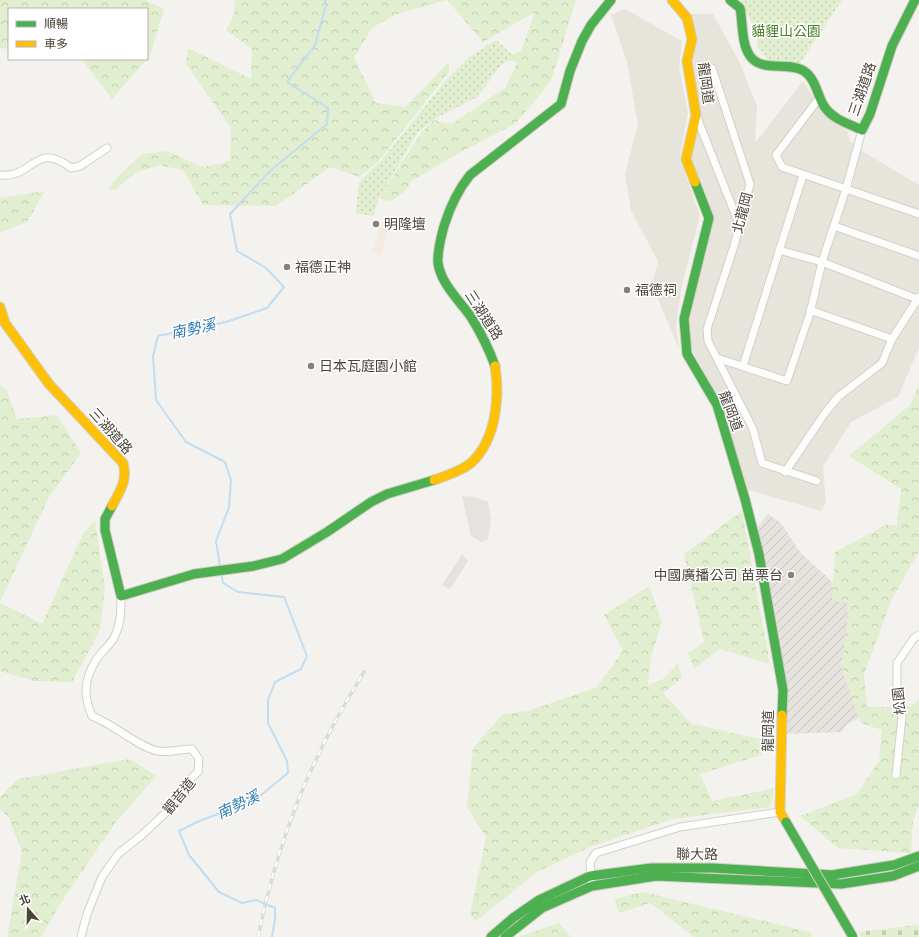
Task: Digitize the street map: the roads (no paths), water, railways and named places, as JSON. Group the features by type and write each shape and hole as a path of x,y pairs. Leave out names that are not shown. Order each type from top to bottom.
{"street":[{"name":"三湖道路","path":"0,307 5,323 49,384 123,463 126,474 123,486 105,519 105,530 121,596 185,576 268,563 283,559 337,526 346,518 369,503 389,493 455,471 470,463 478,454 489,434 496,413 498,377 495,362 484,337 444,282 440,271 438,259 440,246 452,201 459,188 470,175 561,104 567,92 569,74 583,35 611,0"},
{"name":"龍岡道","path":"672,0 687,18 692,39 687,61 696,115 686,159 709,218 684,319 687,354 717,405 745,499 759,554 784,690 780,812"},
{"name":"三湖道路","path":"730,0 740,8 745,46 753,60 762,64 804,71 816,84 820,97 828,112 862,130 870,114 892,46 915,0"},
{"name":"北龍岡","path":"712,68 750,184 707,328 708,341 753,429 762,463 785,472 817,481"},
{"path":"820,97 776,155 782,167 919,214"},
{"path":"696,115 739,224"},
{"path":"717,358 787,381 810,310 822,262 846,189 862,130"},
{"path":"0,175 17,174 37,160 50,157 62,160 72,168 80,166 107,148"},
{"path":"743,366 803,175"},
{"path":"834,226 919,256"},
{"path":"779,250 822,262 918,298 892,338 882,363 838,397 825,412 785,472"},
{"path":"810,310 892,338"},
{"name":"觀音道","path":"81,937 87,914 102,877 118,854 142,835 176,803 189,780 198,772 200,759 192,749 159,752 146,748 105,721 92,716 86,700 86,684 96,660 114,638 121,618 121,596"},
{"name":"松園","path":"896,775 902,717 896,701 897,663 914,638 919,635"},
{"path":"592,886 590,862 596,852 680,827 780,812 853,937"},
{"name":"聯大路","path":"505,937 554,898 590,876 651,868 712,868 832,875 894,865 919,856"},
{"name":"聯大路","path":"491,937 513,918 539,900 554,898 592,886 656,876 788,883 841,884 893,876 919,866"}],"waterway":[{"name":"南勢溪","path":"220,566 216,541 229,507 231,480 225,462 186,442 156,400 153,356 158,336 226,322 267,308 284,287 266,268 237,251 230,214 270,171 327,124 328,108 287,82 315,45 326,5 325,0"},
{"name":"南勢溪","path":"221,572 223,583 238,592 284,597 307,656 301,669 275,682 268,700 268,723 287,761 288,773 255,800 197,822 179,831 189,855 219,892 242,903 256,900 275,908 272,937"}],"railway":[{"path":"258,937 266,901 286,832 299,799 312,767 328,735 364,672"}],"place":[{"name":"明隆壇","path":"376,224"},
{"name":"福德正神","path":"287,267"},
{"name":"福德祠","path":"627,290"},
{"name":"日本瓦庭園小館","path":"311,366"},
{"name":"中國廣播公司 苗栗台","path":"791,575"}],"park label":[{"name":"貓貍山公園","path":"786,31"}]}
